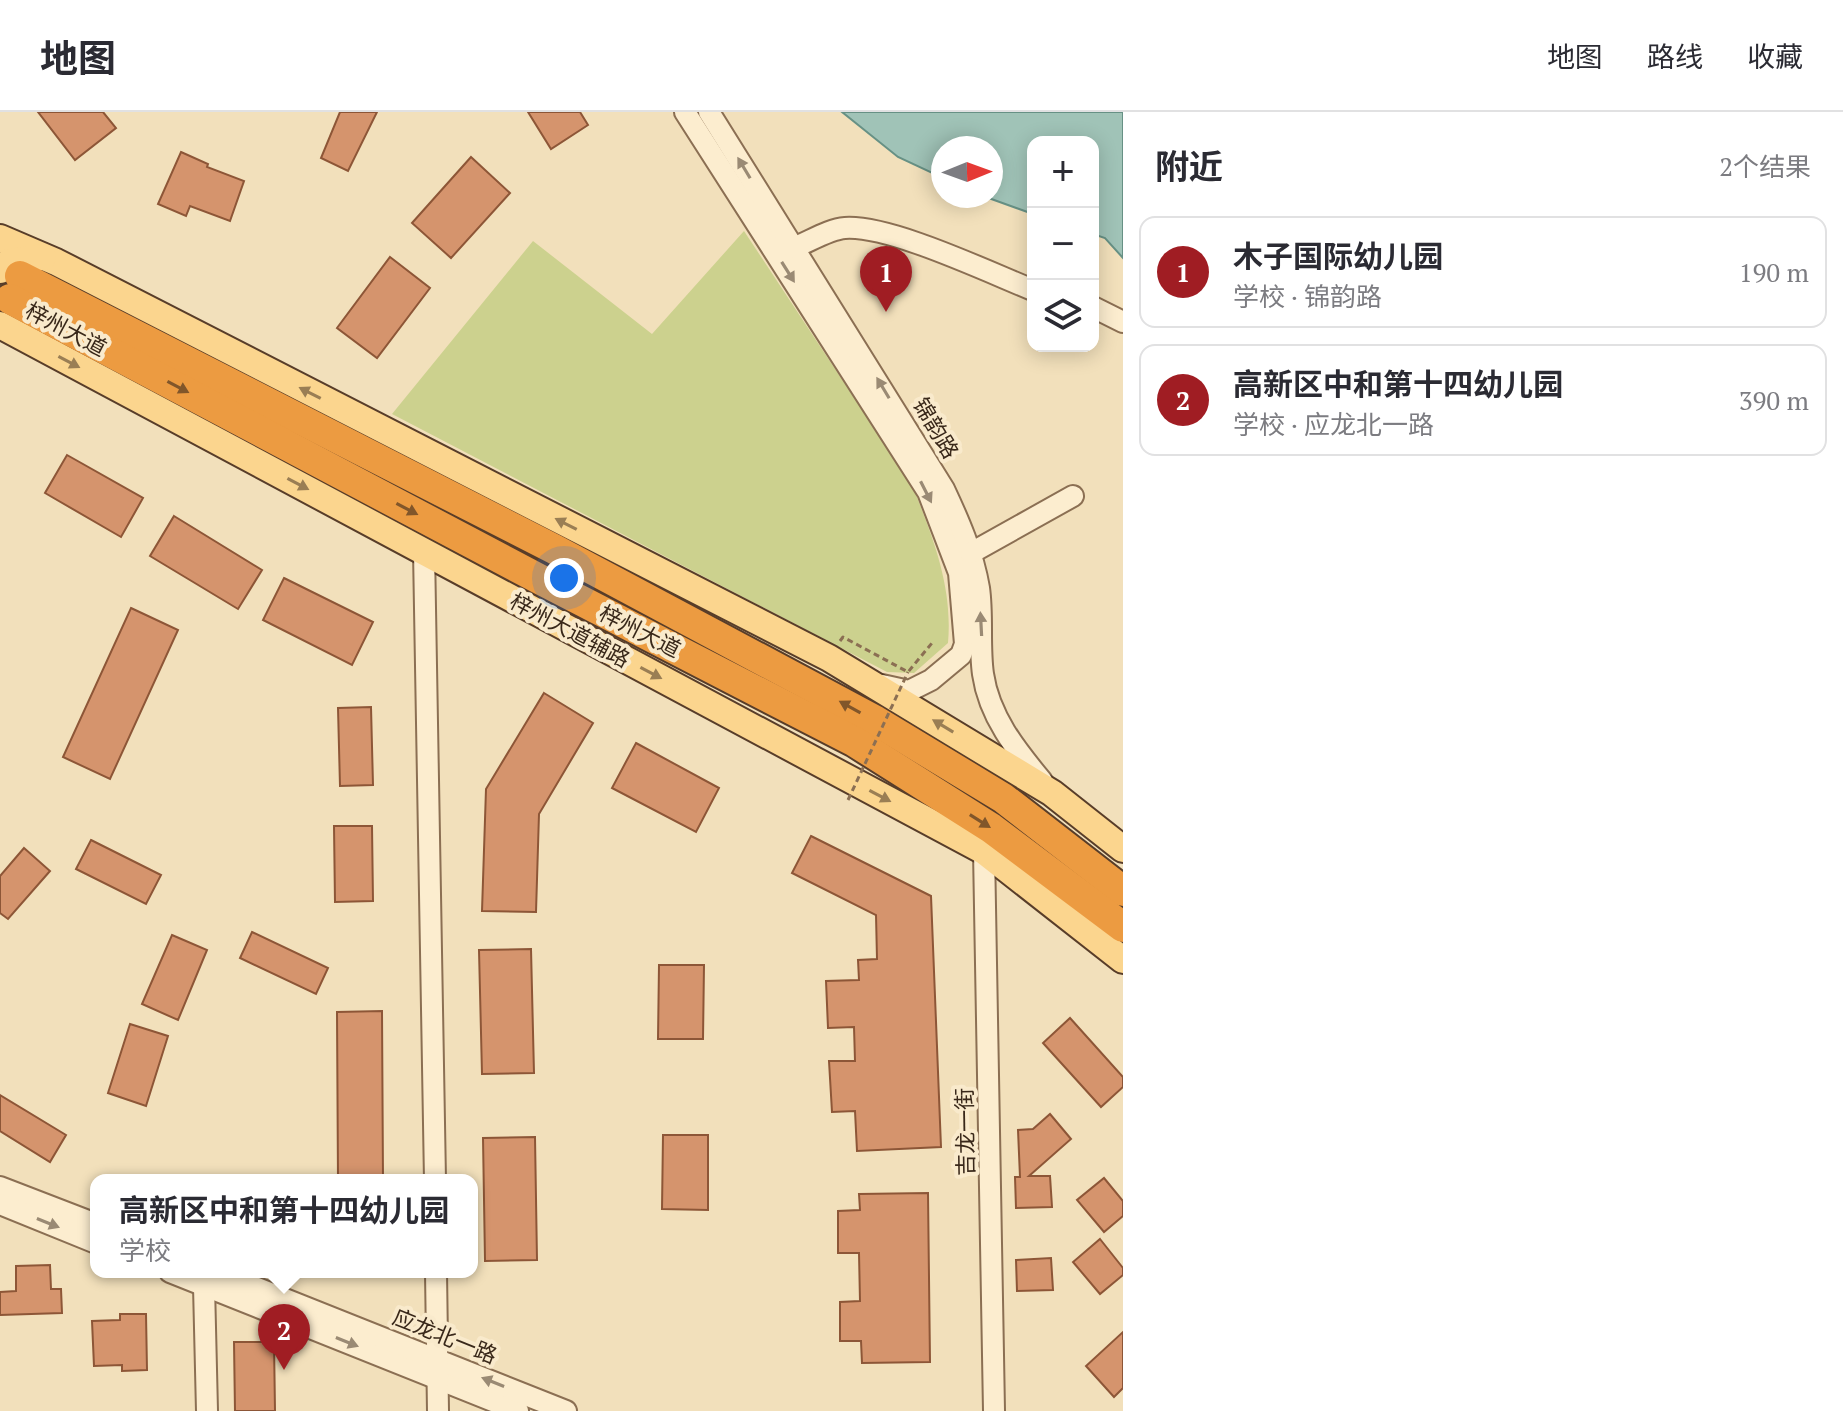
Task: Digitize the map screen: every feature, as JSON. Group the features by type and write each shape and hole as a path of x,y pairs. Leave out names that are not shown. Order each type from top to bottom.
{"highway":[{"name":"梓州大道","path":"15,285 480,511 876,721 1003,798 1123,891"},
{"name":"梓州大道","path":"15,285 673,648 855,742 991,828 1123,927"}],"main road":[{"name":"梓州大道辅路","path":"0,238 15,285 424,551 984,851 1123,960"},
{"name":"梓州大道辅路","path":"15,285 811,649 1052,793 1123,849"},
{"path":"480,511 811,649"},
{"path":"673,648 761,708 836,772"}],"street":[{"name":"锦韵路","path":"685,112 928,492 959,573 965,644 961,655 931,680 909,691 871,683"},
{"name":"锦韵路","path":"709,112 868,362 944,489 971,553 979,588 983,675 993,710 1015,749 1052,793"},
{"path":"793,248 844,228 876,231 1027,288"},
{"path":"1099,310 1123,322"},
{"path":"971,553 1073,496"},
{"path":"424,551 435,1174"},
{"name":"吉龙一街","path":"984,851 994,1411"},
{"path":"0,1187 90,1222"},
{"path":"0,1204 90,1241"},
{"path":"436,1278 438,1411"},
{"path":"207,1411 211,1279"},
{"name":"应龙北一路","path":"211,1279 437,1369 566,1411"},
{"name":"应龙北一路","path":"437,1369 518,1411"}],"path":[{"path":"843,637 908,672"},
{"path":"848,800 908,672 932,643"}],"green space":[{"path":"744,231 913,487 934,544 944,582 949,622 948,643 914,673 887,672 392,414 533,241 652,334"}],"water":[{"path":"842,112 1123,112 1123,258 1105,238 1099,236 1099,136 1027,136 1027,212 1003,203 1003,136 931,136 931,172 898,157"}],"building":[{"path":"38,112 103,112 116,128 75,160"},
{"path":"340,112 377,112 348,171 321,158"},
{"path":"528,112 580,112 588,125 551,149"},
{"path":"181,152 208,164 207,167 244,181 230,221 190,206 186,216 158,204"},
{"path":"471,157 510,193 451,258 412,223"},
{"path":"390,257 430,288 377,358 337,328"},
{"path":"67,455 143,498 121,537 45,493"},
{"path":"174,516 262,570 238,609 150,556"},
{"path":"284,578 373,622 352,665 263,620"},
{"path":"131,608 178,630 110,779 63,757"},
{"path":"544,693 593,723 539,814 536,912 482,911 486,789"},
{"path":"371,707 373,785 340,786 338,708"},
{"path":"636,743 719,788 696,832 612,788"},
{"path":"334,826 372,826 373,901 335,902"},
{"path":"811,836 931,896 941,1147 857,1151 855,1111 832,1112 829,1061 855,1061 854,1027 828,1028 826,981 859,980 858,960 877,959 876,915 792,873"},
{"path":"91,840 161,875 146,904 76,869"},
{"path":"24,848 50,871 8,919 0,913 0,876"},
{"path":"252,932 328,968 316,994 240,958"},
{"path":"172,935 207,950 178,1020 142,1004"},
{"path":"531,949 534,1073 482,1074 479,950"},
{"path":"659,965 704,965 703,1039 658,1039"},
{"path":"382,1011 383,1174 338,1174 337,1012"},
{"path":"1070,1018 1123,1077 1123,1087 1101,1107 1043,1043"},
{"path":"130,1024 168,1036 146,1106 108,1093"},
{"path":"0,1095 66,1135 50,1162 0,1131"},
{"path":"1050,1114 1071,1139 1029,1176 1050,1176 1052,1207 1016,1208 1015,1177 1020,1177 1018,1130 1033,1129"},
{"path":"663,1135 708,1135 708,1210 662,1209"},
{"path":"535,1137 537,1260 485,1261 483,1138"},
{"path":"1104,1178 1123,1201 1123,1216 1104,1232 1077,1200"},
{"path":"928,1193 930,1362 862,1363 861,1341 840,1341 840,1302 860,1301 859,1253 838,1253 838,1211 860,1210 859,1194"},
{"path":"1100,1239 1123,1268 1123,1275 1100,1294 1073,1262"},
{"path":"1051,1258 1053,1290 1017,1291 1016,1260"},
{"path":"50,1265 51,1289 61,1289 62,1313 0,1315 0,1292 16,1291 16,1266"},
{"path":"120,1314 146,1314 147,1370 122,1371 122,1365 94,1366 92,1321 120,1320"},
{"path":"1123,1332 1123,1388 1114,1397 1086,1366"},
{"path":"234,1342 274,1342 275,1411 235,1411"}],"place":[{"name":"木子国际幼儿园","path":"886,312"},
{"name":"高新区中和第十四幼儿园","path":"284,1370"}]}
